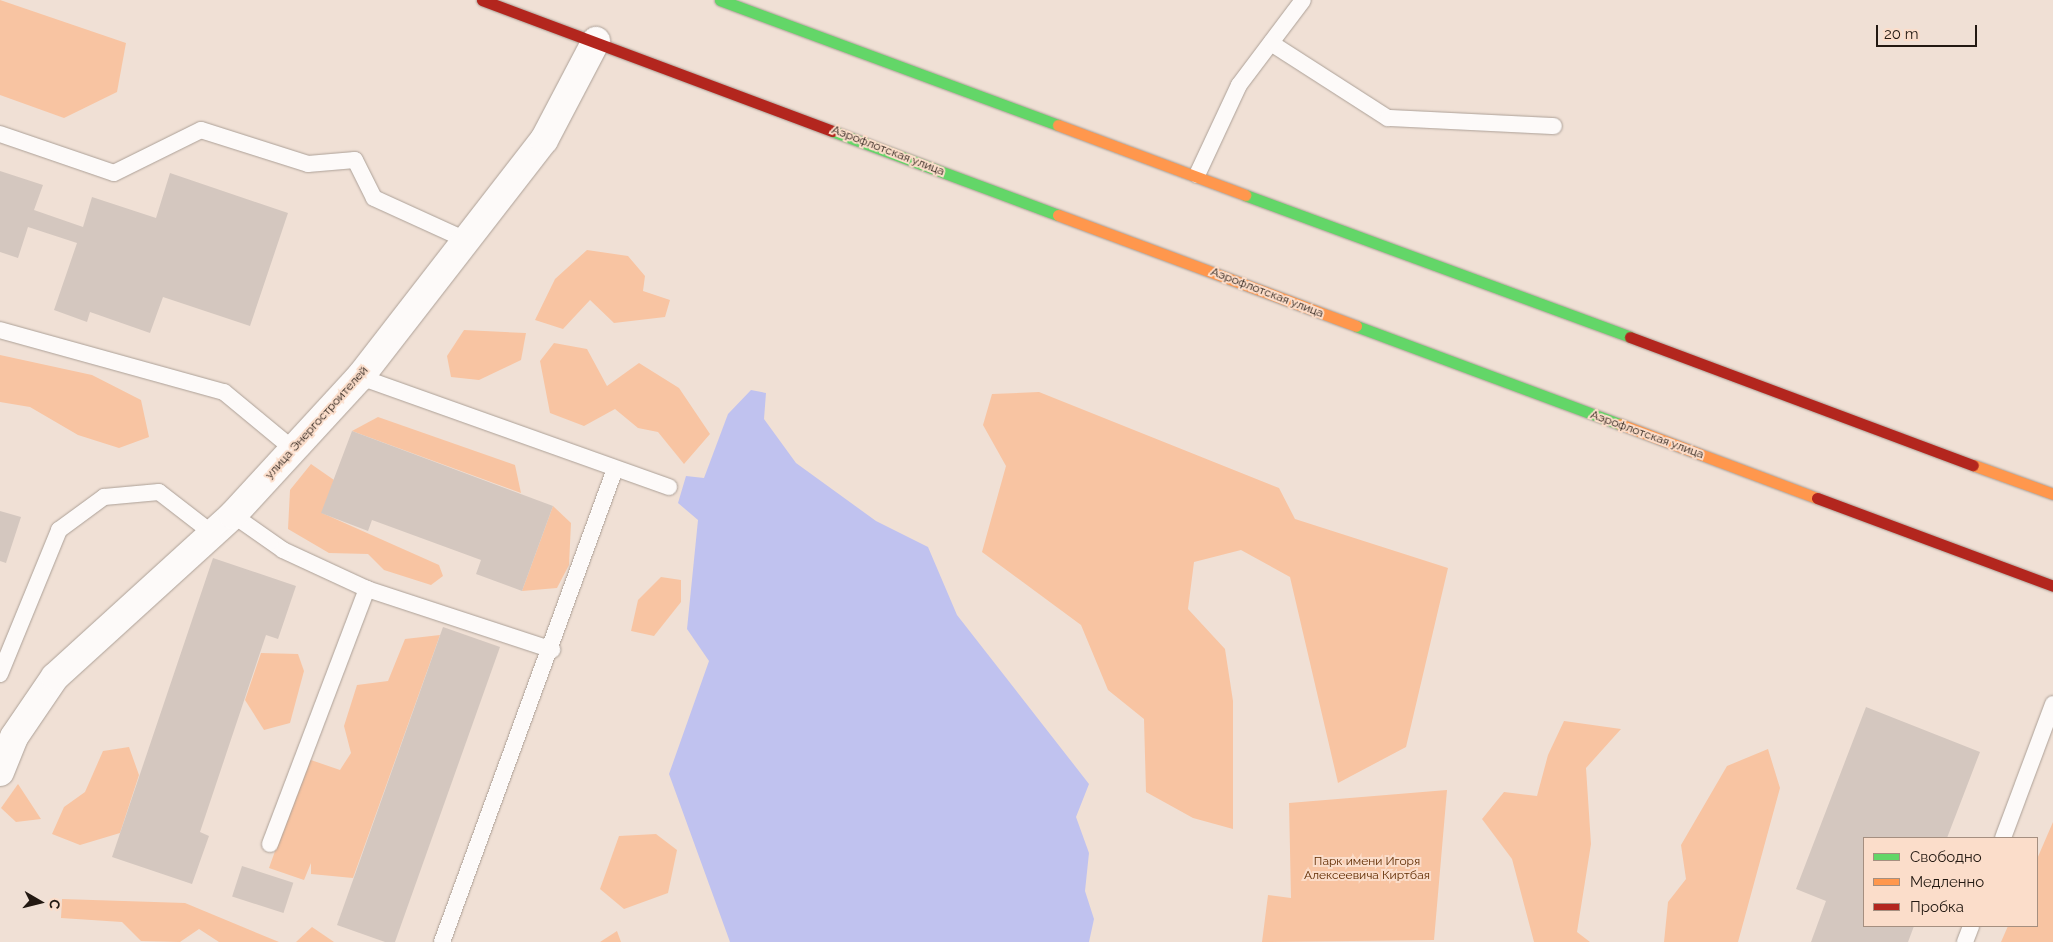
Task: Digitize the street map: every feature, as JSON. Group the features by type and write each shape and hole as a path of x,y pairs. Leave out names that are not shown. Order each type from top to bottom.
{"main road":[{"name":"Аэрофлотская улица","path":"482,0 2053,586"},
{"path":"720,0 1197,175 2053,494"}],"street":[{"name":"улица Энергостроителей","path":"0,772 7,733 56,677 233,515 360,377 544,140 596,41"}],"lane":[{"path":"1197,175 1239,85 1303,0"},
{"path":"1271,42 1388,118 1554,126"},
{"path":"0,134 114,173 201,130 308,164 355,160 374,198 466,240"},
{"path":"0,330 224,392 294,450"},
{"path":"360,377 669,488"},
{"path":"442,942 552,650 615,469"},
{"path":"0,674 59,530 104,498 158,492 212,533"},
{"path":"233,515 283,550 367,589 552,650"},
{"path":"270,844 367,589"},
{"path":"2003,837 2053,704"},
{"path":"1965,942 1971,927"}],"green space":[{"path":"0,0 126,43 117,92 64,118 0,95"},
{"path":"587,250 628,256 645,276 643,291 670,300 665,317 614,323 590,300 563,329 535,320 555,279"},
{"path":"464,330 526,333 521,360 479,380 451,377 447,356"},
{"path":"554,343 587,349 607,386 639,363 679,388 710,434 684,464 658,432 638,428 615,409 584,426 550,413 540,361"},
{"path":"0,355 92,375 141,400 149,437 119,448 78,435 30,407 0,402"},
{"path":"1039,392 1279,488 1295,519 1448,568 1406,747 1338,783 1290,577 1241,550 1194,562 1188,609 1225,649 1233,701 1233,829 1193,818 1146,792 1144,719 1108,690 1081,625 982,552 1006,466 983,425 992,394"},
{"path":"378,417 515,465 521,493 352,431"},
{"path":"311,464 334,480 322,513 439,565 443,576 431,585 384,570 368,554 329,553 288,529 290,490"},
{"path":"553,506 571,523 569,565 557,588 522,591"},
{"path":"661,577 681,580 681,602 654,636 631,631 638,600"},
{"path":"440,635 353,878 311,874 311,863 304,880 269,868 308,759 340,770 351,753 344,726 357,685 388,681 405,639"},
{"path":"261,653 298,654 304,671 290,723 264,730 245,700"},
{"path":"1564,721 1621,729 1586,768 1591,844 1577,932 1590,942 1534,942 1512,859 1482,819 1504,792 1537,796 1548,755"},
{"path":"129,747 139,775 120,833 80,845 52,834 64,807 85,792 103,751"},
{"path":"1768,749 1780,788 1738,942 1664,942 1668,902 1686,879 1681,845 1727,766"},
{"path":"18,784 41,819 16,822 1,808"},
{"name":"Парк имени Игоря Алексеевича Киртбая","path":"1447,790 1434,940 1262,942 1268,895 1291,898 1289,803"},
{"path":"2053,822 2053,942 2001,942 2008,927 2038,927 2038,857"},
{"path":"656,834 677,850 668,893 624,909 600,889 619,836"},
{"path":"62,899 185,903 279,942 219,942 199,929 180,942 141,941 122,922 61,918"},
{"path":"312,927 334,942 296,942"},
{"path":"617,931 621,942 600,942"}],"water":[{"path":"751,390 766,393 764,419 796,463 876,521 928,547 957,615 1089,784 1076,817 1089,853 1085,891 1094,919 1089,942 730,942 669,774 709,661 687,629 698,520 678,503 686,476 704,478 728,414"}],"building":[{"path":"0,171 43,185 34,210 83,227 92,197 156,218 170,173 288,213 250,326 163,297 150,333 90,312 87,322 54,310 77,243 28,227 18,258 0,252"},
{"path":"352,431 553,506 522,591 476,574 481,560 372,520 368,531 321,513"},
{"path":"0,511 21,517 6,563 0,561"},
{"path":"213,558 296,586 278,639 266,635 200,832 209,836 192,884 112,857"},
{"path":"443,627 500,647 395,942 385,942 337,925"},
{"path":"1866,707 1980,752 1947,837 1863,837 1863,927 1914,927 1908,942 1811,942 1826,901 1796,889"},
{"path":"242,866 293,883 283,913 232,896"}],"traffic: fast":[{"path":"720,0 1058,125"},
{"path":"832,131 1058,215"},
{"path":"1245,195 1630,337"},
{"path":"1356,326 1620,424"}],"traffic: slow":[{"path":"1058,125 1245,195"},
{"path":"1058,215 1356,326"},
{"path":"1620,424 1817,498"},
{"path":"1973,465 2053,494"}],"traffic: jam":[{"path":"482,0 832,131"},
{"path":"1630,337 1973,465"},
{"path":"1817,498 2053,586"}]}
